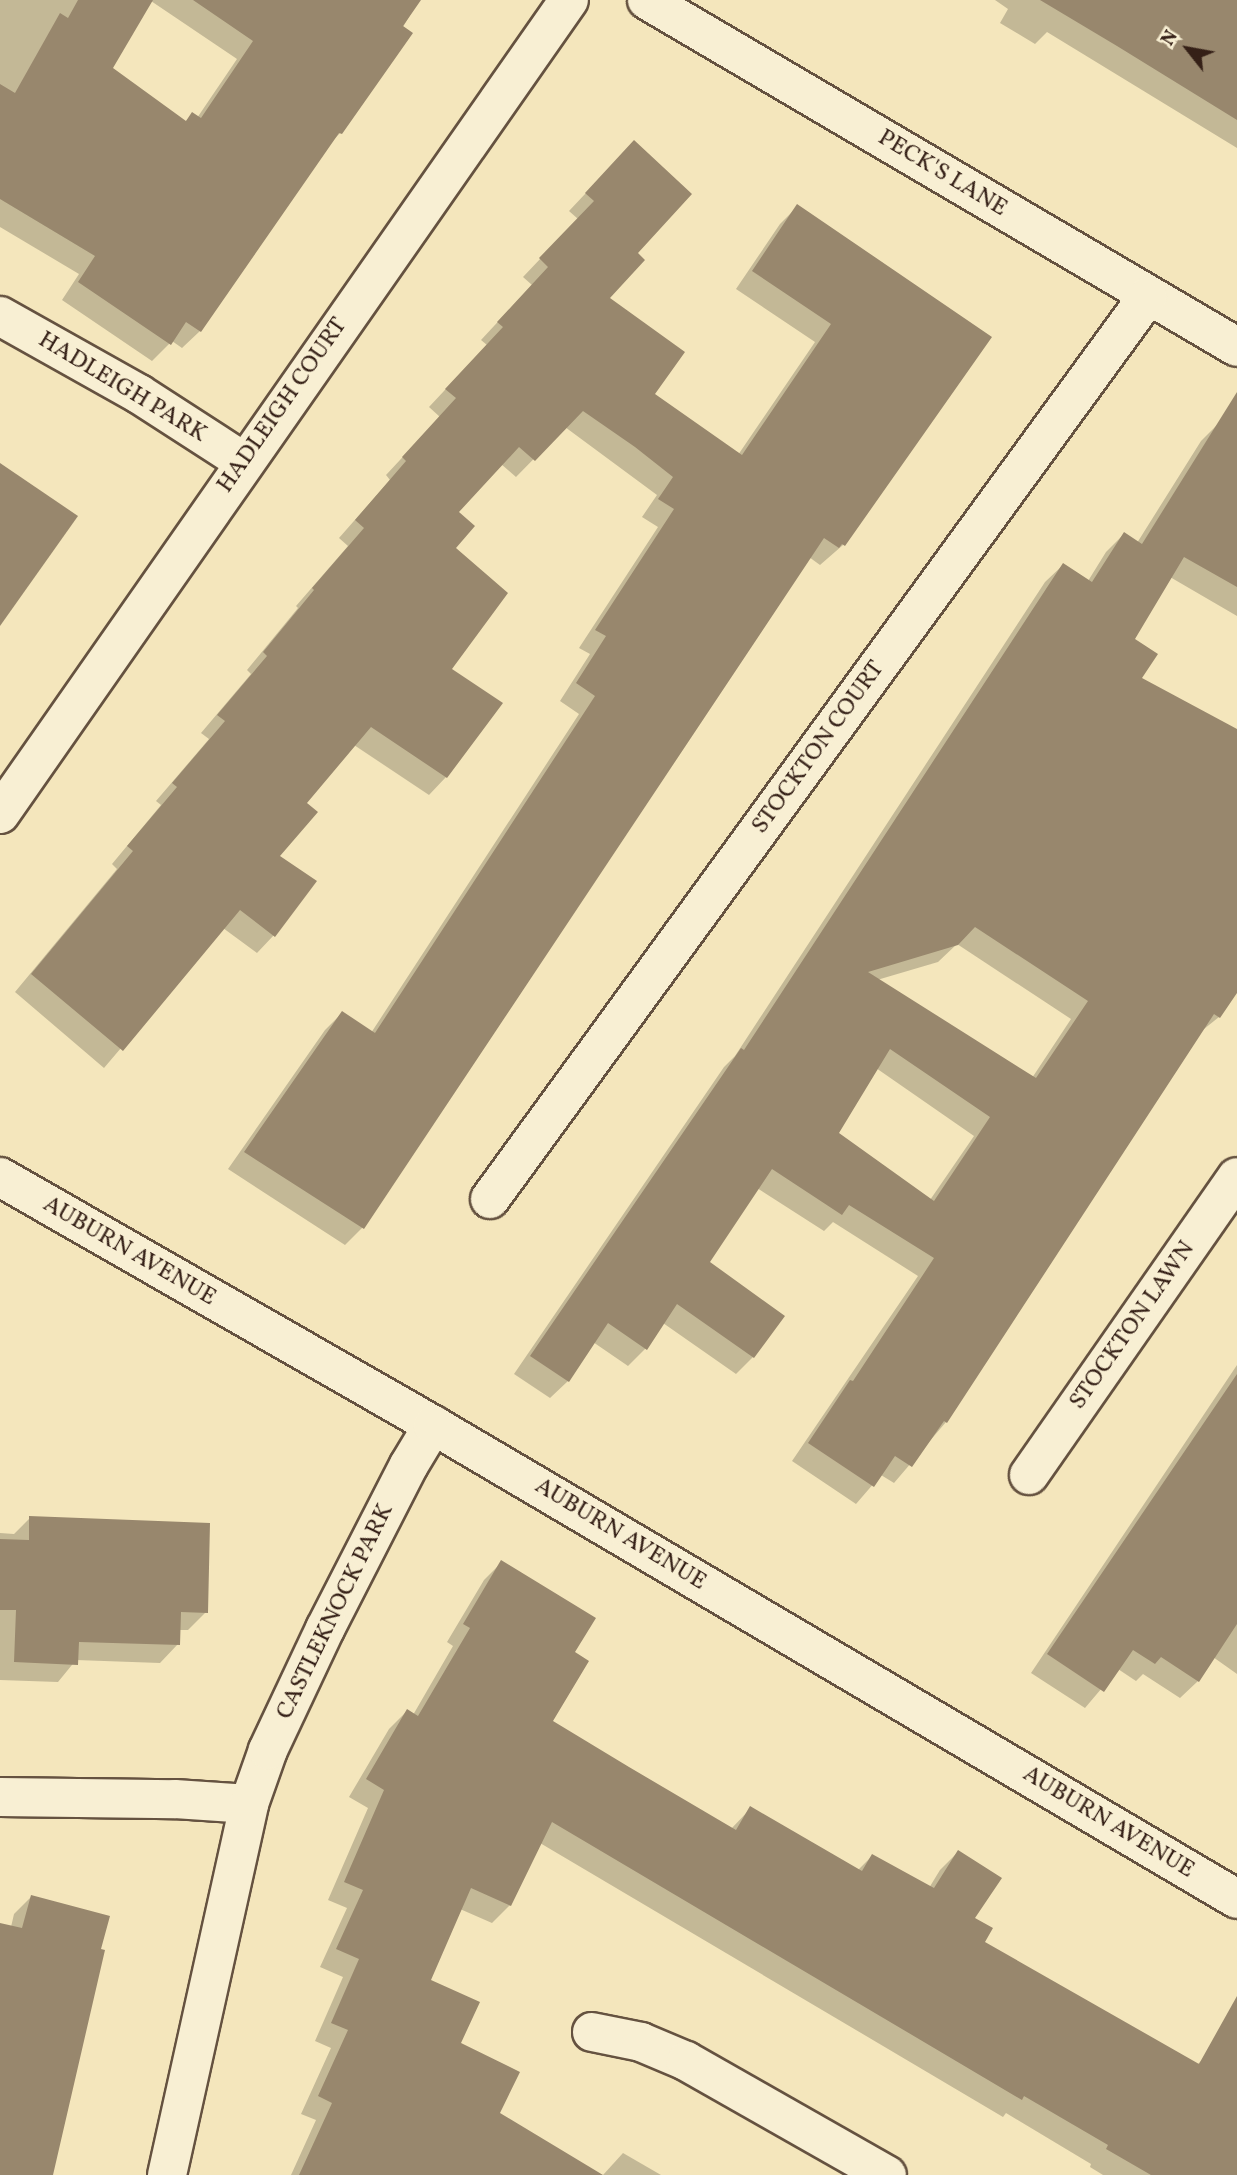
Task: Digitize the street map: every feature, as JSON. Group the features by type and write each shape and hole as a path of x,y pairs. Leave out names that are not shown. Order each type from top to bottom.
{"street":[{"name":"HADLEIGH COURT","path":"0,814 569,0"},
{"name":"PECK'S LANE","path":"648,0 1237,347"},
{"name":"STOCKTON COURT","path":"490,1199 1147,296"},
{"name":"HADLEIGH PARK","path":"0,316 139,394 244,462"},
{"name":"AUBURN AVENUE","path":"0,1177 433,1425 1237,1899"},
{"name":"STOCKTON LAWN","path":"1029,1475 1237,1177"},
{"name":"CASTLEKNOCK PARK","path":"167,2175 249,1804 268,1751 296,1689 403,1476 433,1425"},
{"path":"0,1797 175,1799 249,1804"},
{"path":"592,2032 641,2042 686,2061 887,2175"}],"building":[{"path":"78,0 153,0 113,68 186,121 192,112 201,118 253,41 193,0 421,0 403,26 413,33 342,134 339,133 201,332 186,322 171,345 78,282 95,256 0,199 0,84 15,93 60,13 68,18"},
{"path":"1040,0 1237,0 1237,120 1117,46"},
{"path":"634,140 692,194 638,253 645,260 610,298 685,352 655,394 742,455 831,324 752,271 797,204 992,337 845,546 842,544 839,548 824,538 364,1229 244,1152 342,1011 375,1033 595,696 576,683 606,636 595,630 674,509 658,499 673,477 635,447 583,411 535,461 519,447 459,512 475,526 456,548 508,593 452,669 503,703 447,778 371,727 307,803 318,812 280,856 317,881 275,937 240,910 123,1051 31,974 133,851 127,846 177,787 172,783 225,721 217,715 267,656 263,652 314,590 312,588 364,528 355,520 406,461 402,457 456,398 445,389 503,327 497,322 548,267 539,258 594,201 585,193"},
{"path":"1237,392 1237,587 1184,557 1135,639 1158,654 1142,678 1237,729 1237,993 1220,1018 1214,1014 947,1423 944,1421 912,1467 895,1456 874,1487 808,1443 850,1380 853,1381 934,1258 849,1205 842,1215 772,1169 710,1262 785,1316 754,1358 677,1304 647,1350 608,1323 569,1382 530,1356 741,1048 744,1050 1063,563 1092,582 1124,532 1142,544","holes":["975,927 1088,1001 1036,1078 868,972 958,945","890,1049 990,1117 934,1201 839,1133"]},
{"path":"0,463 78,516 0,626"},
{"path":"1237,1374 1237,1624 1199,1682 1161,1657 1155,1664 1133,1650 1104,1692 1047,1654"},
{"path":"29,1516 210,1523 208,1613 181,1612 180,1645 79,1642 78,1665 14,1662 16,1610 0,1610 0,1539 29,1540"},
{"path":"501,1560 596,1618 575,1652 589,1661 553,1721 629,1767 736,1830 750,1806 862,1871 872,1854 934,1888 958,1850 1002,1878 975,1918 993,1928 985,1942 1199,2064 1237,1996 1237,2175 1151,2175 1106,2149 1108,2145 1024,2096 1022,2100 552,1822 511,1906 471,1888 431,1980 480,2002 461,2043 520,2072 500,2113 603,2175 299,2175 332,2103 318,2096 348,2030 331,2023 359,1959 336,1949 363,1890 344,1882 384,1790 366,1779 407,1709 418,1716 470,1628 463,1624"},
{"path":"31,1895 110,1916 101,1949 105,1950 53,2175 0,2175 0,1923 22,1928"}]}
